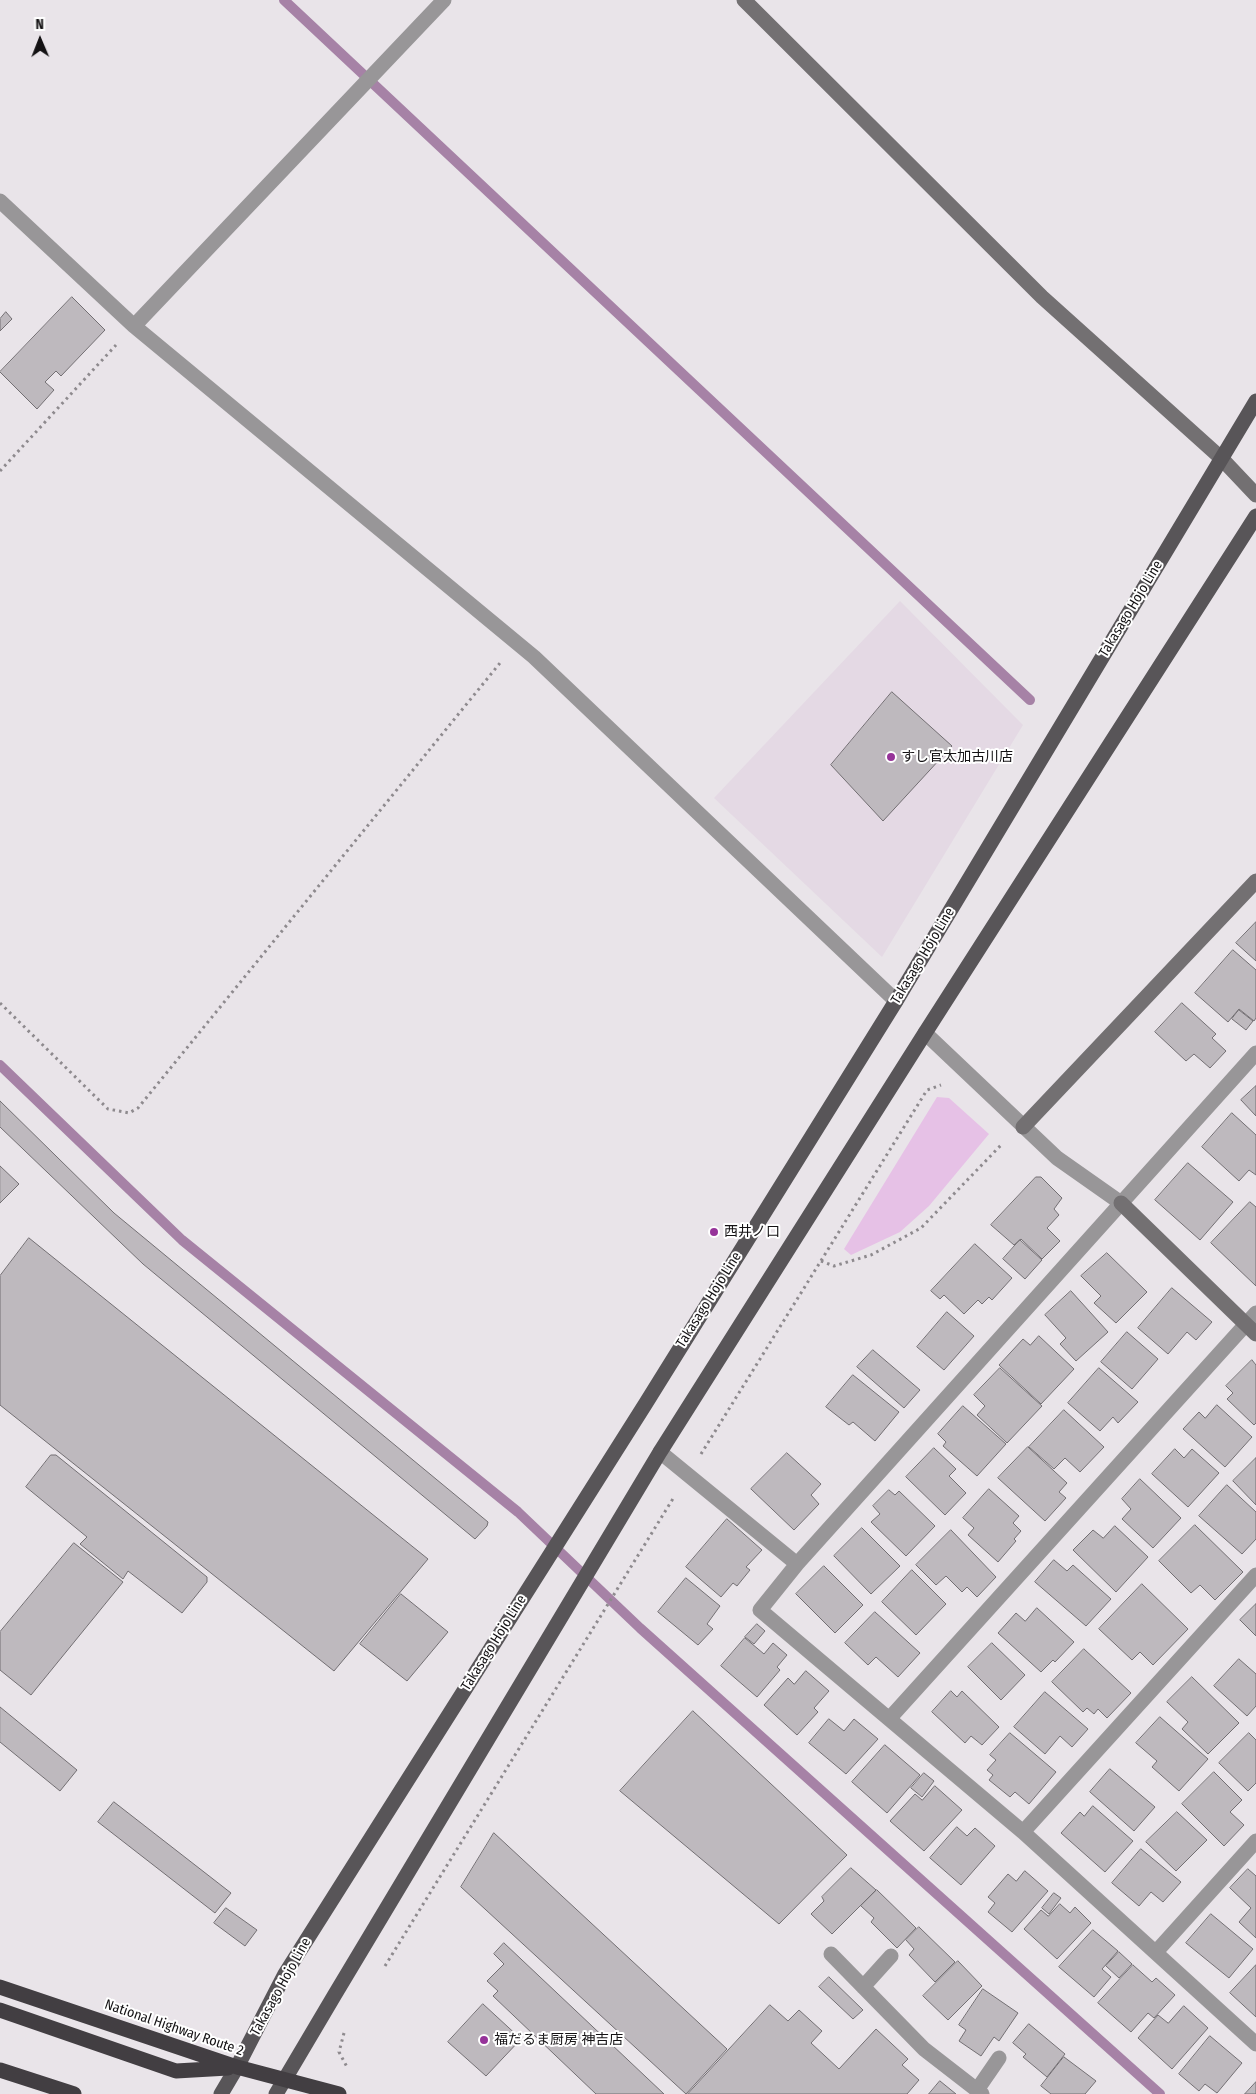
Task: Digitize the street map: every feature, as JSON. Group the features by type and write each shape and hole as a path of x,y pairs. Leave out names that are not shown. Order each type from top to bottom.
{"highway":[{"name":"National Highway Route 2","path":"0,1987 237,2068 337,2094"},
{"path":"0,2010 176,2071 237,2068"},
{"path":"0,2070 74,2094"},
{"path":"285,2079 306,2094"}],"main road":[{"name":"Takasago Hojo Line","path":"220,2094 237,2068 285,1974 896,1001 1256,401"},
{"path":"276,2094 660,1452 925,1033 1256,516"}],"street":[{"path":"134,326 444,0"},
{"path":"744,0 1042,297 1221,458 1256,495"},
{"path":"0,201 134,326 516,643 896,1001"},
{"path":"1023,1127 1256,881"},
{"path":"889,1719 1253,1324 1121,1203 1057,1158 925,1033"},
{"path":"1256,1053 797,1564 760,1610 1023,1832 1256,2044"},
{"path":"660,1452 797,1564"},
{"path":"1023,1832 1256,1575"},
{"path":"1156,1952 1256,1841"},
{"path":"831,1954 924,2049 980,2092 999,2058"},
{"path":"863,1987 891,1956"}],"path":[{"path":"0,471 134,326"},
{"path":"0,1003 108,1109 129,1113 138,1108 516,643"},
{"path":"385,1966 927,1090 942,1085"},
{"path":"821,1261 834,1266 871,1254 921,1228 1007,1138"},
{"path":"337,2094 347,2067 339,2052 346,2024"}],"shaded area":[{"name":"すし官太加古川店","path":"900,601 1023,725 882,957 714,798"},
{"path":"937,1097 949,1098 989,1134 929,1206 900,1232 851,1255 844,1249"}],"building":[{"path":"72,297 105,330 61,376 56,371 45,382 54,390 37,409 0,372"},
{"path":"6,312 12,319 0,331 0,319"},
{"path":"892,692 952,746 883,821 831,765"},
{"path":"1256,922 1256,961 1236,943"},
{"path":"1233,950 1256,970 1256,1018 1254,1021 1239,1009 1228,1022 1195,993"},
{"path":"1182,1003 1216,1034 1212,1038 1226,1051 1210,1068 1194,1054 1186,1061 1155,1032"},
{"path":"1239,1010 1253,1021 1246,1030 1232,1019"},
{"path":"1256,1086 1256,1116 1241,1100"},
{"path":"0,1101 114,1213 488,1522 487,1526 475,1539 143,1264 0,1127"},
{"path":"1232,1113 1256,1135 1256,1175 1249,1170 1239,1181 1202,1147"},
{"path":"1188,1163 1233,1202 1200,1240 1155,1200"},
{"path":"0,1166 19,1184 0,1203"},
{"path":"1036,1177 1041,1177 1062,1198 1054,1209 1059,1215 1047,1228 1060,1241 1042,1259 1021,1239 1014,1245 991,1225"},
{"path":"1250,1202 1256,1207 1256,1286 1211,1243"},
{"path":"29,1238 428,1559 334,1671 0,1405 0,1276"},
{"path":"1020,1240 1042,1260 1025,1279 1003,1259"},
{"path":"975,1244 1012,1278 992,1300 989,1297 982,1304 978,1300 964,1314 944,1295 940,1299 931,1291"},
{"path":"1107,1253 1147,1292 1116,1323 1094,1303 1101,1296 1081,1276"},
{"path":"1172,1288 1212,1322 1196,1340 1187,1332 1168,1354 1138,1328"},
{"path":"1071,1291 1108,1332 1076,1361 1060,1344 1066,1338 1045,1315"},
{"path":"947,1312 974,1336 944,1370 917,1347"},
{"path":"1127,1332 1158,1359 1132,1389 1101,1362"},
{"path":"1039,1336 1074,1369 1041,1404 999,1365 1023,1339 1030,1345"},
{"path":"873,1350 920,1390 904,1408 857,1367"},
{"path":"1252,1360 1256,1365 1256,1423 1254,1425 1227,1399 1233,1393 1226,1386"},
{"path":"1000,1368 1042,1406 1007,1443 977,1415 985,1406 974,1395"},
{"path":"1099,1368 1138,1402 1118,1423 1113,1417 1100,1431 1068,1403"},
{"path":"853,1375 899,1412 875,1441 853,1422 849,1425 826,1407"},
{"path":"1217,1405 1252,1437 1225,1467 1183,1429 1199,1412 1205,1418"},
{"path":"963,1406 1006,1444 977,1476 943,1446 946,1442 938,1434"},
{"path":"1064,1410 1104,1447 1080,1472 1065,1458 1054,1469 1029,1447"},
{"path":"1028,1447 1067,1483 1059,1492 1066,1498 1045,1521 998,1478"},
{"path":"934,1448 956,1469 949,1476 966,1493 945,1515 906,1477"},
{"path":"1175,1449 1184,1458 1192,1449 1219,1473 1188,1507 1152,1474"},
{"path":"787,1453 821,1484 811,1495 819,1504 794,1530 751,1489"},
{"path":"51,1455 56,1455 207,1577 207,1582 182,1613 128,1571 123,1579 80,1544 87,1537 26,1487"},
{"path":"1256,1458 1256,1505 1233,1481"},
{"path":"1140,1479 1181,1518 1153,1548 1122,1519 1131,1509 1122,1499"},
{"path":"1227,1485 1256,1512 1256,1539 1242,1554 1199,1516"},
{"path":"989,1489 1019,1516 1013,1523 1021,1531 1014,1539 1016,1541 998,1562 968,1535 974,1528 963,1518"},
{"path":"889,1490 895,1495 899,1491 935,1526 906,1556 871,1522 880,1514 873,1506"},
{"path":"727,1519 762,1550 746,1567 750,1570 737,1586 733,1583 721,1597 686,1567"},
{"path":"1195,1525 1243,1572 1215,1600 1200,1585 1191,1593 1159,1561"},
{"path":"1115,1526 1148,1557 1116,1592 1073,1550 1093,1530 1103,1538"},
{"path":"862,1528 900,1566 871,1594 834,1556"},
{"path":"951,1530 996,1577 977,1597 967,1587 962,1592 946,1576 936,1585 916,1565"},
{"path":"74,1543 123,1582 31,1695 0,1670 0,1632"},
{"path":"1054,1560 1067,1571 1073,1565 1111,1599 1086,1626 1035,1582"},
{"path":"824,1566 863,1605 835,1633 796,1594"},
{"path":"912,1570 946,1604 916,1635 882,1602"},
{"path":"686,1578 720,1606 707,1624 713,1629 698,1645 658,1612"},
{"path":"1142,1584 1188,1629 1153,1665 1140,1652 1132,1660 1099,1629"},
{"path":"401,1594 448,1632 407,1681 360,1644"},
{"path":"1256,1604 1256,1636 1240,1620"},
{"path":"1037,1608 1074,1642 1055,1662 1053,1660 1041,1672 998,1633 1016,1613 1025,1621"},
{"path":"875,1612 920,1653 898,1677 876,1657 868,1665 845,1643"},
{"path":"757,1624 765,1631 754,1644 745,1637"},
{"path":"745,1638 764,1654 773,1643 787,1655 777,1667 780,1670 757,1697 721,1666"},
{"path":"992,1643 1025,1675 1001,1700 968,1667"},
{"path":"1084,1649 1131,1693 1107,1718 1098,1709 1094,1714 1087,1708 1083,1712 1052,1682"},
{"path":"1239,1659 1256,1674 1256,1706 1247,1716 1214,1686"},
{"path":"806,1671 829,1691 814,1708 818,1712 797,1735 764,1705 788,1678 794,1684"},
{"path":"1192,1677 1239,1723 1208,1754 1182,1729 1188,1722 1167,1702"},
{"path":"951,1691 957,1697 962,1691 999,1727 982,1745 971,1736 965,1743 932,1712"},
{"path":"1045,1692 1088,1729 1072,1747 1060,1736 1045,1754 1014,1727"},
{"path":"0,1707 77,1770 60,1791 0,1742"},
{"path":"693,1711 847,1855 779,1924 620,1791"},
{"path":"1160,1717 1208,1759 1179,1791 1152,1767 1157,1761 1136,1743"},
{"path":"829,1719 844,1731 854,1719 878,1739 846,1774 809,1743"},
{"path":"1010,1733 1056,1772 1029,1804 1015,1792 1010,1797 989,1780 993,1775 987,1770 996,1760 990,1755"},
{"path":"1249,1733 1256,1740 1256,1783 1248,1791 1219,1763"},
{"path":"885,1745 920,1775 887,1813 852,1782"},
{"path":"1110,1769 1155,1807 1134,1831 1090,1792"},
{"path":"1214,1772 1242,1800 1230,1812 1244,1825 1224,1846 1182,1804"},
{"path":"924,1773 934,1781 922,1797 911,1788"},
{"path":"935,1786 962,1810 924,1851 890,1821 915,1794 922,1800"},
{"path":"114,1802 231,1893 215,1913 98,1822"},
{"path":"1093,1806 1133,1841 1105,1872 1061,1833 1080,1812 1084,1816"},
{"path":"1177,1812 1207,1840 1176,1871 1146,1842"},
{"path":"957,1827 967,1836 975,1828 995,1846 961,1885 930,1858"},
{"path":"494,1833 727,2049 686,2094 461,1887"},
{"path":"1141,1849 1181,1882 1163,1902 1151,1892 1139,1906 1112,1883"},
{"path":"851,1868 876,1890 832,1934 811,1914 824,1901 822,1897"},
{"path":"1248,1869 1256,1876 1256,1938 1239,1922 1251,1908 1230,1888"},
{"path":"1025,1871 1048,1891 1012,1932 988,1912 995,1903 988,1897 1008,1874 1016,1881"},
{"path":"877,1890 916,1928 897,1948 871,1922 874,1918 861,1906"},
{"path":"1054,1893 1061,1898 1049,1914 1042,1908"},
{"path":"1060,1904 1070,1913 1075,1907 1091,1923 1057,1959 1024,1929 1041,1910 1048,1916"},
{"path":"226,1908 257,1930 245,1946 214,1923"},
{"path":"1211,1914 1253,1949 1229,1978 1186,1943"},
{"path":"919,1927 955,1962 935,1982 909,1955 914,1949 906,1940"},
{"path":"1093,1930 1118,1951 1102,1969 1111,1977 1094,1997 1059,1967"},
{"path":"504,1943 664,2094 596,2094 493,1996 498,1991 487,1981 504,1964 494,1954"},
{"path":"1119,1952 1132,1964 1119,1978 1106,1966"},
{"path":"958,1961 982,1986 948,2020 923,1996"},
{"path":"1133,1965 1152,1982 1156,1978 1175,1995 1154,2018 1148,2013 1131,2032 1098,2003"},
{"path":"1256,1965 1256,2017 1230,1993"},
{"path":"829,1977 863,2010 853,2019 819,1987"},
{"path":"983,1989 1018,2013 999,2041 994,2037 981,2056 959,2041 966,2030 959,2025"},
{"name":"福だるま厨房 神吉店","path":"483,2004 521,2039 486,2076 448,2042"},
{"path":"770,2005 788,2021 799,2010 822,2031 811,2043 839,2069 876,2029 908,2059 902,2065 919,2080 907,2094 688,2094"},
{"path":"1184,2006 1208,2028 1172,2069 1138,2038 1158,2015 1168,2023"},
{"path":"1029,2024 1065,2054 1047,2077 1023,2057 1026,2054 1013,2043"},
{"path":"1210,2036 1242,2063 1217,2093 1205,2084 1199,2091 1179,2074"},
{"path":"1064,2057 1096,2081 1085,2094 1051,2094 1041,2086"},
{"path":"940,2081 956,2094 929,2094"},
{"path":"1256,2082 1256,2094 1245,2094"}],"waterway":[{"path":"284,0 1030,700"},
{"path":"0,1065 182,1240 518,1512 640,1628 1160,2094"}],"place":[{"name":"すし官太加古川店","path":"891,757"},
{"name":"西井ノ口","path":"714,1232"},
{"name":"福だるま厨房 神吉店","path":"484,2040"}]}
